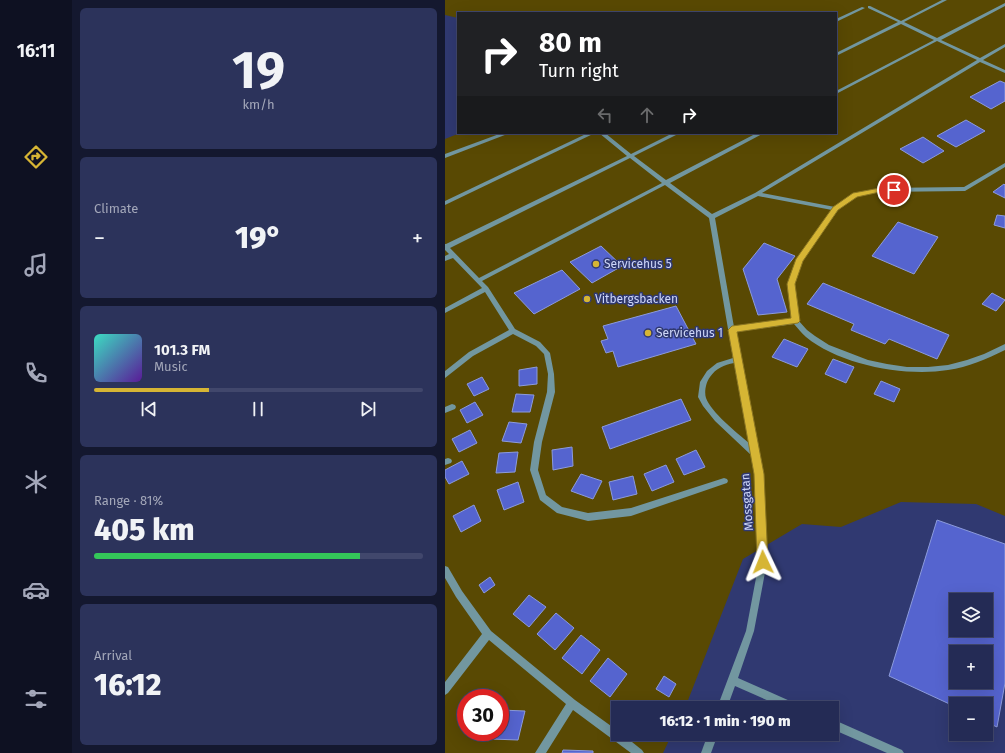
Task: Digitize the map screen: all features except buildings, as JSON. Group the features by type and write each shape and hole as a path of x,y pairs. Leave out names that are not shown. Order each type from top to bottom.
{"street":[{"path":"837,55 945,0"},
{"path":"837,92 1005,4"},
{"path":"869,7 1005,72"},
{"path":"837,21 863,8"},
{"path":"603,134 630,156 712,217 757,194 1005,45"},
{"path":"445,156 504,134"},
{"path":"445,203 590,134"},
{"path":"675,134 446,246 486,289 513,331 539,344 547,353 551,374 551,392 538,442 534,470 543,497 560,510 588,517 631,512 725,481"},
{"path":"478,281 759,134"},
{"path":"1005,165 965,189 880,190 855,195 836,209 799,261 791,284 795,321 807,334 834,350 866,363 896,369 933,370 957,366 989,356 1005,347"},
{"path":"757,194 836,209"},
{"name":"Mossgatan","path":"712,217 733,339 755,453 760,493 763,562 750,631 724,701"},
{"path":"445,259 453,255"},
{"path":"445,311 486,289"},
{"path":"732,330 795,321"},
{"path":"445,375 471,354 513,331"},
{"path":"737,360 722,362 712,368 703,381 702,397 711,411 755,453"},
{"path":"445,570 459,594 487,634 573,703 639,753"},
{"path":"445,690 487,634"},
{"path":"732,680 780,701"},
{"path":"540,753 573,703"},
{"path":"839,727 899,753"},
{"path":"706,753 710,741"}],"shaded area":[{"path":"445,0 1005,0 1005,516 976,504 901,502 841,527 802,524 743,559 688,701 611,701 611,741 669,741 663,753 445,753 445,139 458,134 837,134 837,12 457,12 457,18 445,15"}],"place":[{"name":"Servicehus 5","path":"596,264"},
{"name":"Vitbergsbacken","path":"587,299"},
{"name":"Servicehus 1","path":"648,333"}],"route":[{"path":"763,562 759,474 732,330 795,321 791,284 799,261 836,209 855,195 880,190 894,190"}]}
